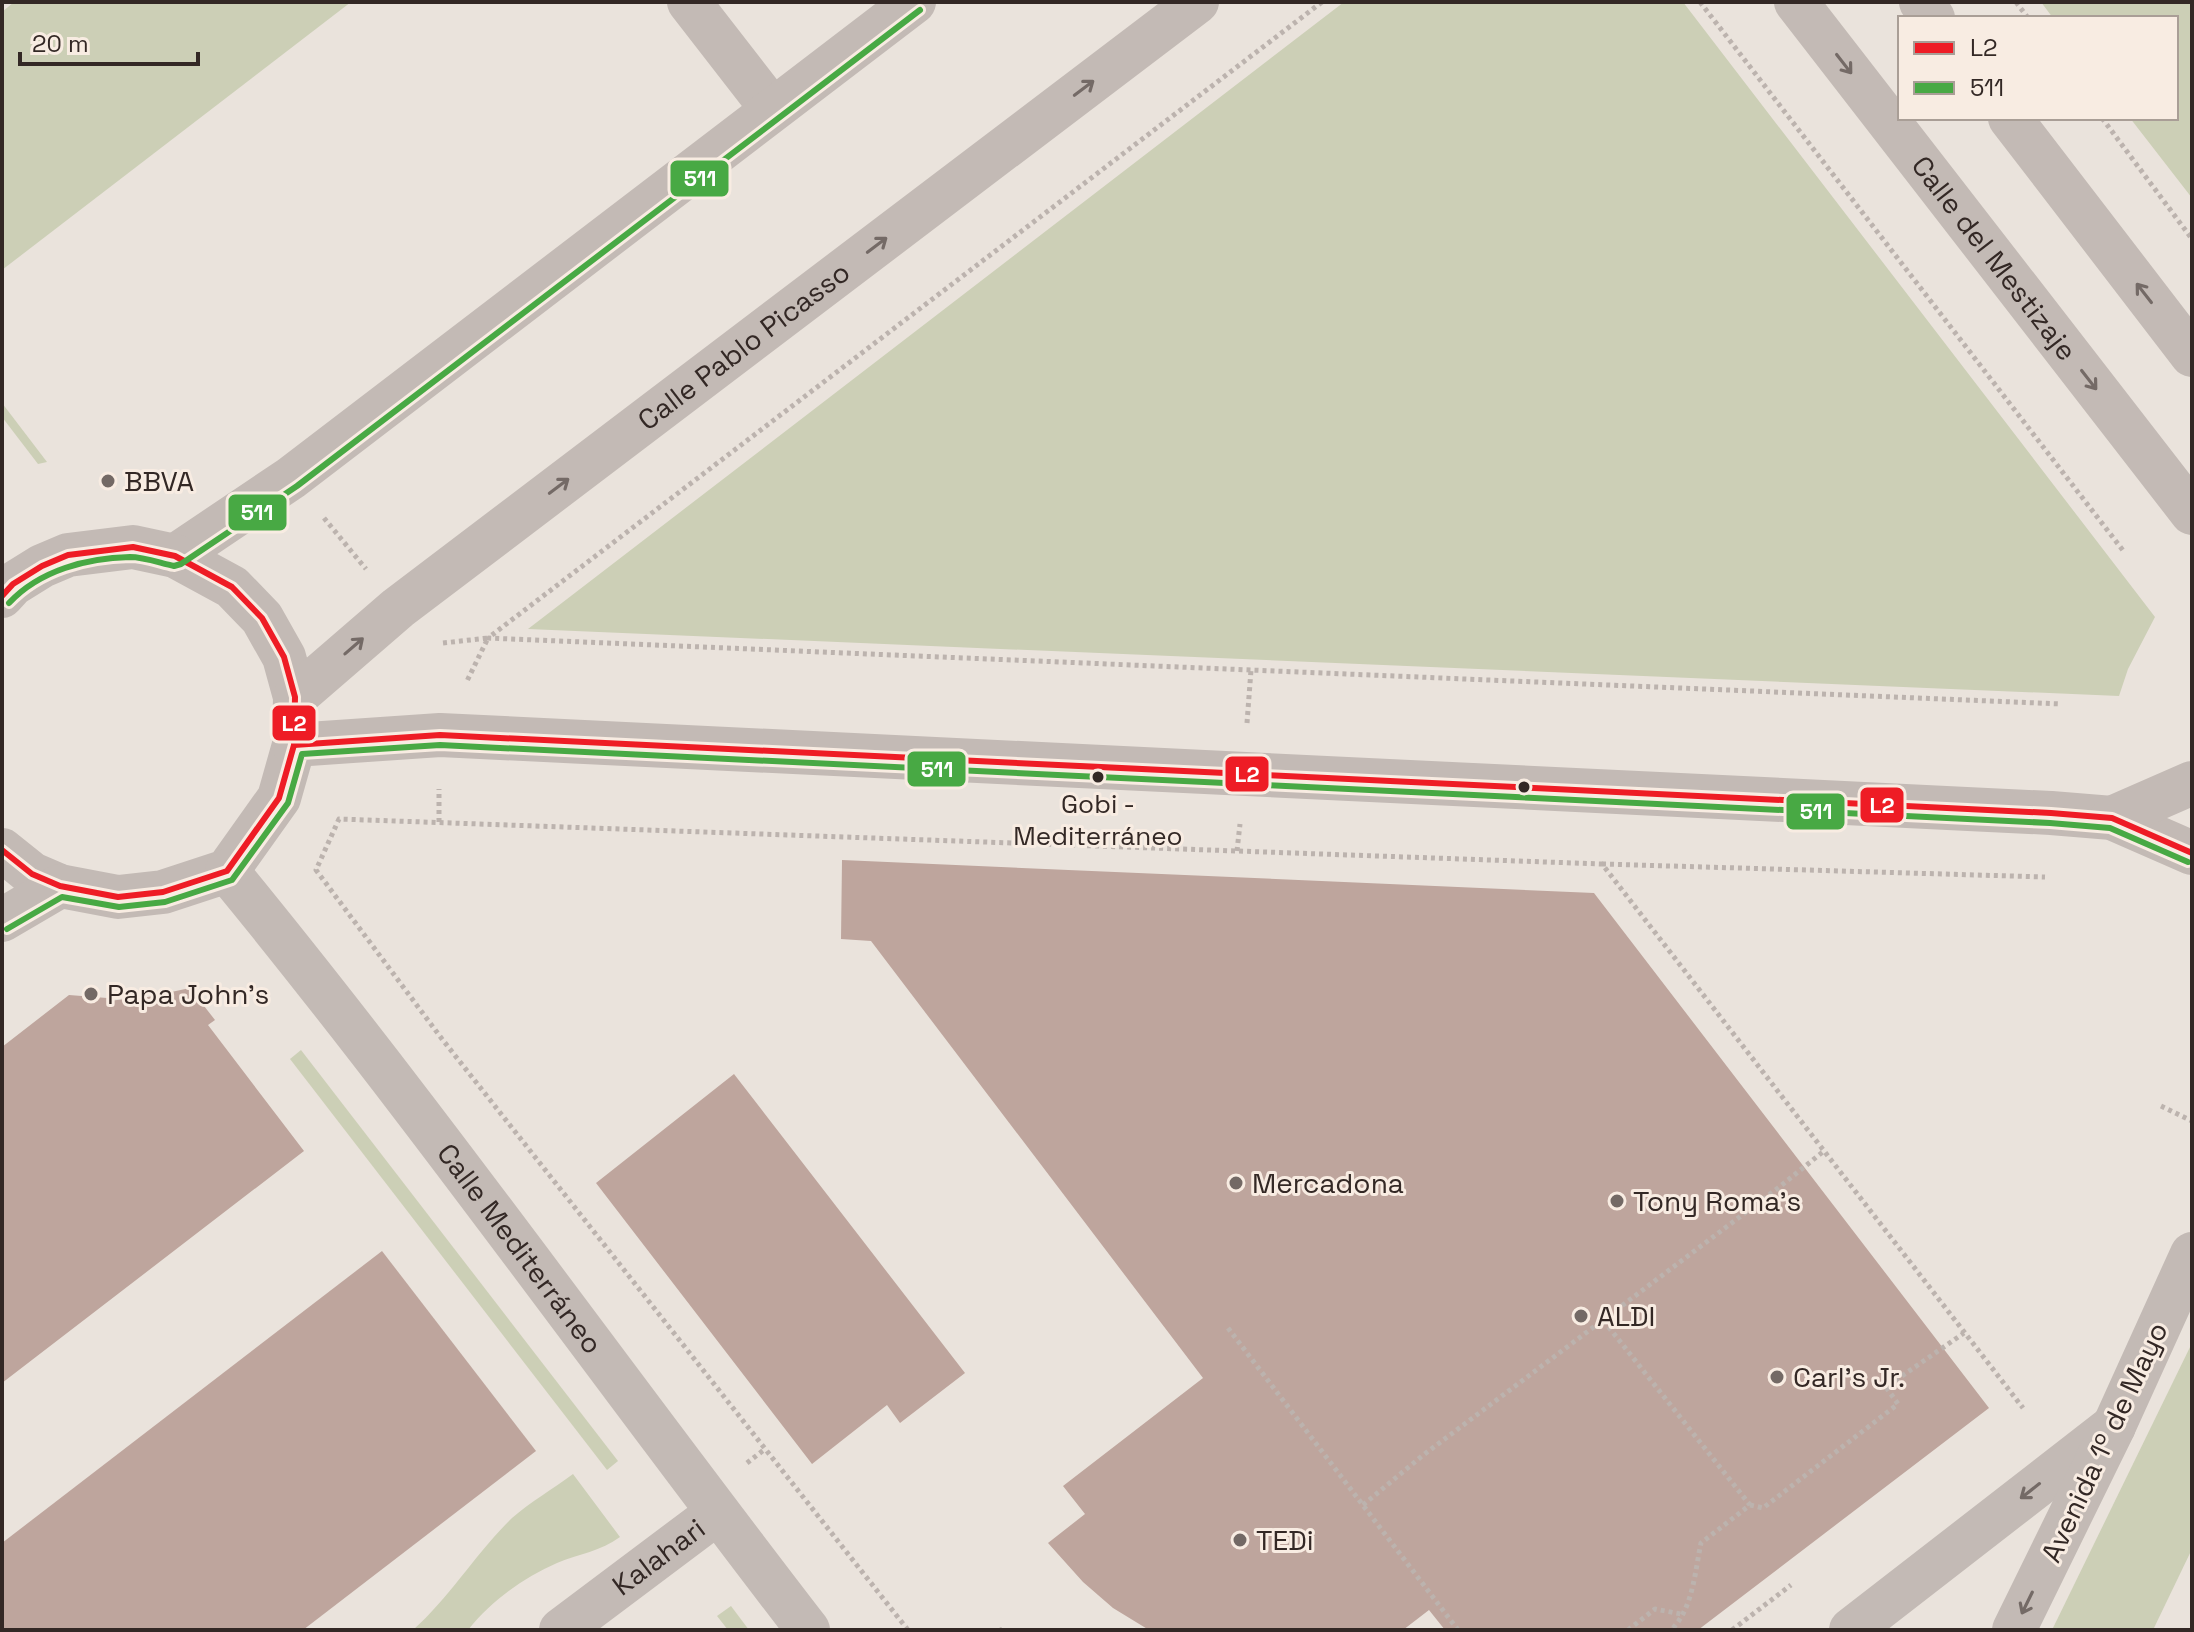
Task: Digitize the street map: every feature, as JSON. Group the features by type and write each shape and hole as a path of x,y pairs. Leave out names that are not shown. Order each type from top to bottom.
{"street":[{"path":"689,2 772,109"},
{"path":"175,556 291,478 914,2"},
{"name":"Calle Pablo Picasso","path":"295,697 398,608 1197,2"},
{"name":"Calle del Mestizaje","path":"1796,2 2192,513"},
{"path":"2012,120 2192,355"},
{"path":"2,850 32,874 60,886 118,897 163,892 227,871 279,798 294,745 295,697 284,657 262,618 232,587 175,556 133,547 68,555 6,583"},
{"path":"294,745 456,735 2028,812 2112,818 2192,853"},
{"path":"2112,818 2192,783"},
{"name":"Calle Mediterráneo","path":"227,871 396,1086 808,1630"},
{"path":"2,920 60,886"},
{"name":"Avenida 1º de Mayo","path":"2014,1630 2114,1426 2192,1254"},
{"path":"1851,1630 2114,1426"},
{"name":"Kalahari","path":"561,1630 717,1513"}],"path":[{"path":"1322,2 488,638 2061,704"},
{"path":"1700,2 2125,553"},
{"path":"2103,120 2192,239"},
{"path":"908,1630 442,1039 316,870 339,819 2045,877"},
{"path":"1602,864 2023,1408"},
{"path":"2161,1106 2192,1121"},
{"path":"1363,1505 1422,1456 1824,1151"},
{"path":"1603,1320 1750,1505 1763,1508 1898,1404 1886,1387 1964,1333"},
{"path":"1228,1328 1458,1630"},
{"path":"1671,1630 1689,1601 1701,1543 1750,1505"},
{"path":"1732,1630 1791,1585"},
{"path":"1628,1630 1655,1609 1681,1614"}],"green space":[{"path":"14,2 351,2 2,270 2,12"},
{"path":"1344,2 1683,2 2155,617 2128,669 2119,696 528,629"},
{"path":"2041,2 2192,2 2192,198 2132,120 2178,120 2178,16 2052,16"},
{"path":"2,403 47,462 38,464 2,417"},
{"path":"301,1050 618,1461 607,1470 290,1059"},
{"path":"2192,1343 2192,1549 2153,1630 2052,1630"},
{"path":"573,1474 620,1537 532,1576 497,1600 468,1630 413,1630 512,1518"},
{"path":"731,1606 749,1630 728,1630 717,1616"}],"building":[{"path":"842,860 1594,893 1989,1408 1698,1630 1445,1630 1429,1610 1403,1630 1149,1630 1113,1608 1083,1582 1048,1543 1085,1514 1063,1486 1203,1378 871,941 841,939"},
{"path":"190,988 215,1020 208,1025 304,1151 2,1383 2,1047 69,995 107,998 109,1001 143,998"},
{"path":"734,1074 965,1373 900,1423 887,1405 812,1464 596,1183"},
{"path":"382,1251 536,1451 303,1630 2,1630 2,1543"}],"transit line":[{"name":"511","path":"9,603 35,582 81,563 130,557 174,566 181,564 297,486 920,10"},
{"name":"L2","path":"2,596 13,584 68,555 133,547 175,556 232,587 262,618 284,657 295,697 294,745 279,798 227,871 163,892 118,897 60,886 32,874 2,850"},
{"name":"L2","path":"294,745 440,735 2051,813 2112,818 2192,853"},
{"name":"511","path":"7,929 62,897 119,907 165,902 232,880 288,803 302,754 440,745 2050,823 2110,828 2188,862"}],"place":[{"name":"BBVA","path":"108,481"},
{"name":"Gobi - Mediterráneo","path":"1098,777"},
{"name":"Papa John's","path":"91,994"},
{"name":"Mercadona","path":"1236,1183"},
{"name":"Tony Roma's","path":"1617,1201"},
{"name":"ALDI","path":"1581,1316"},
{"name":"Carl's Jr.","path":"1777,1377"},
{"name":"TEDi","path":"1240,1540"}]}
